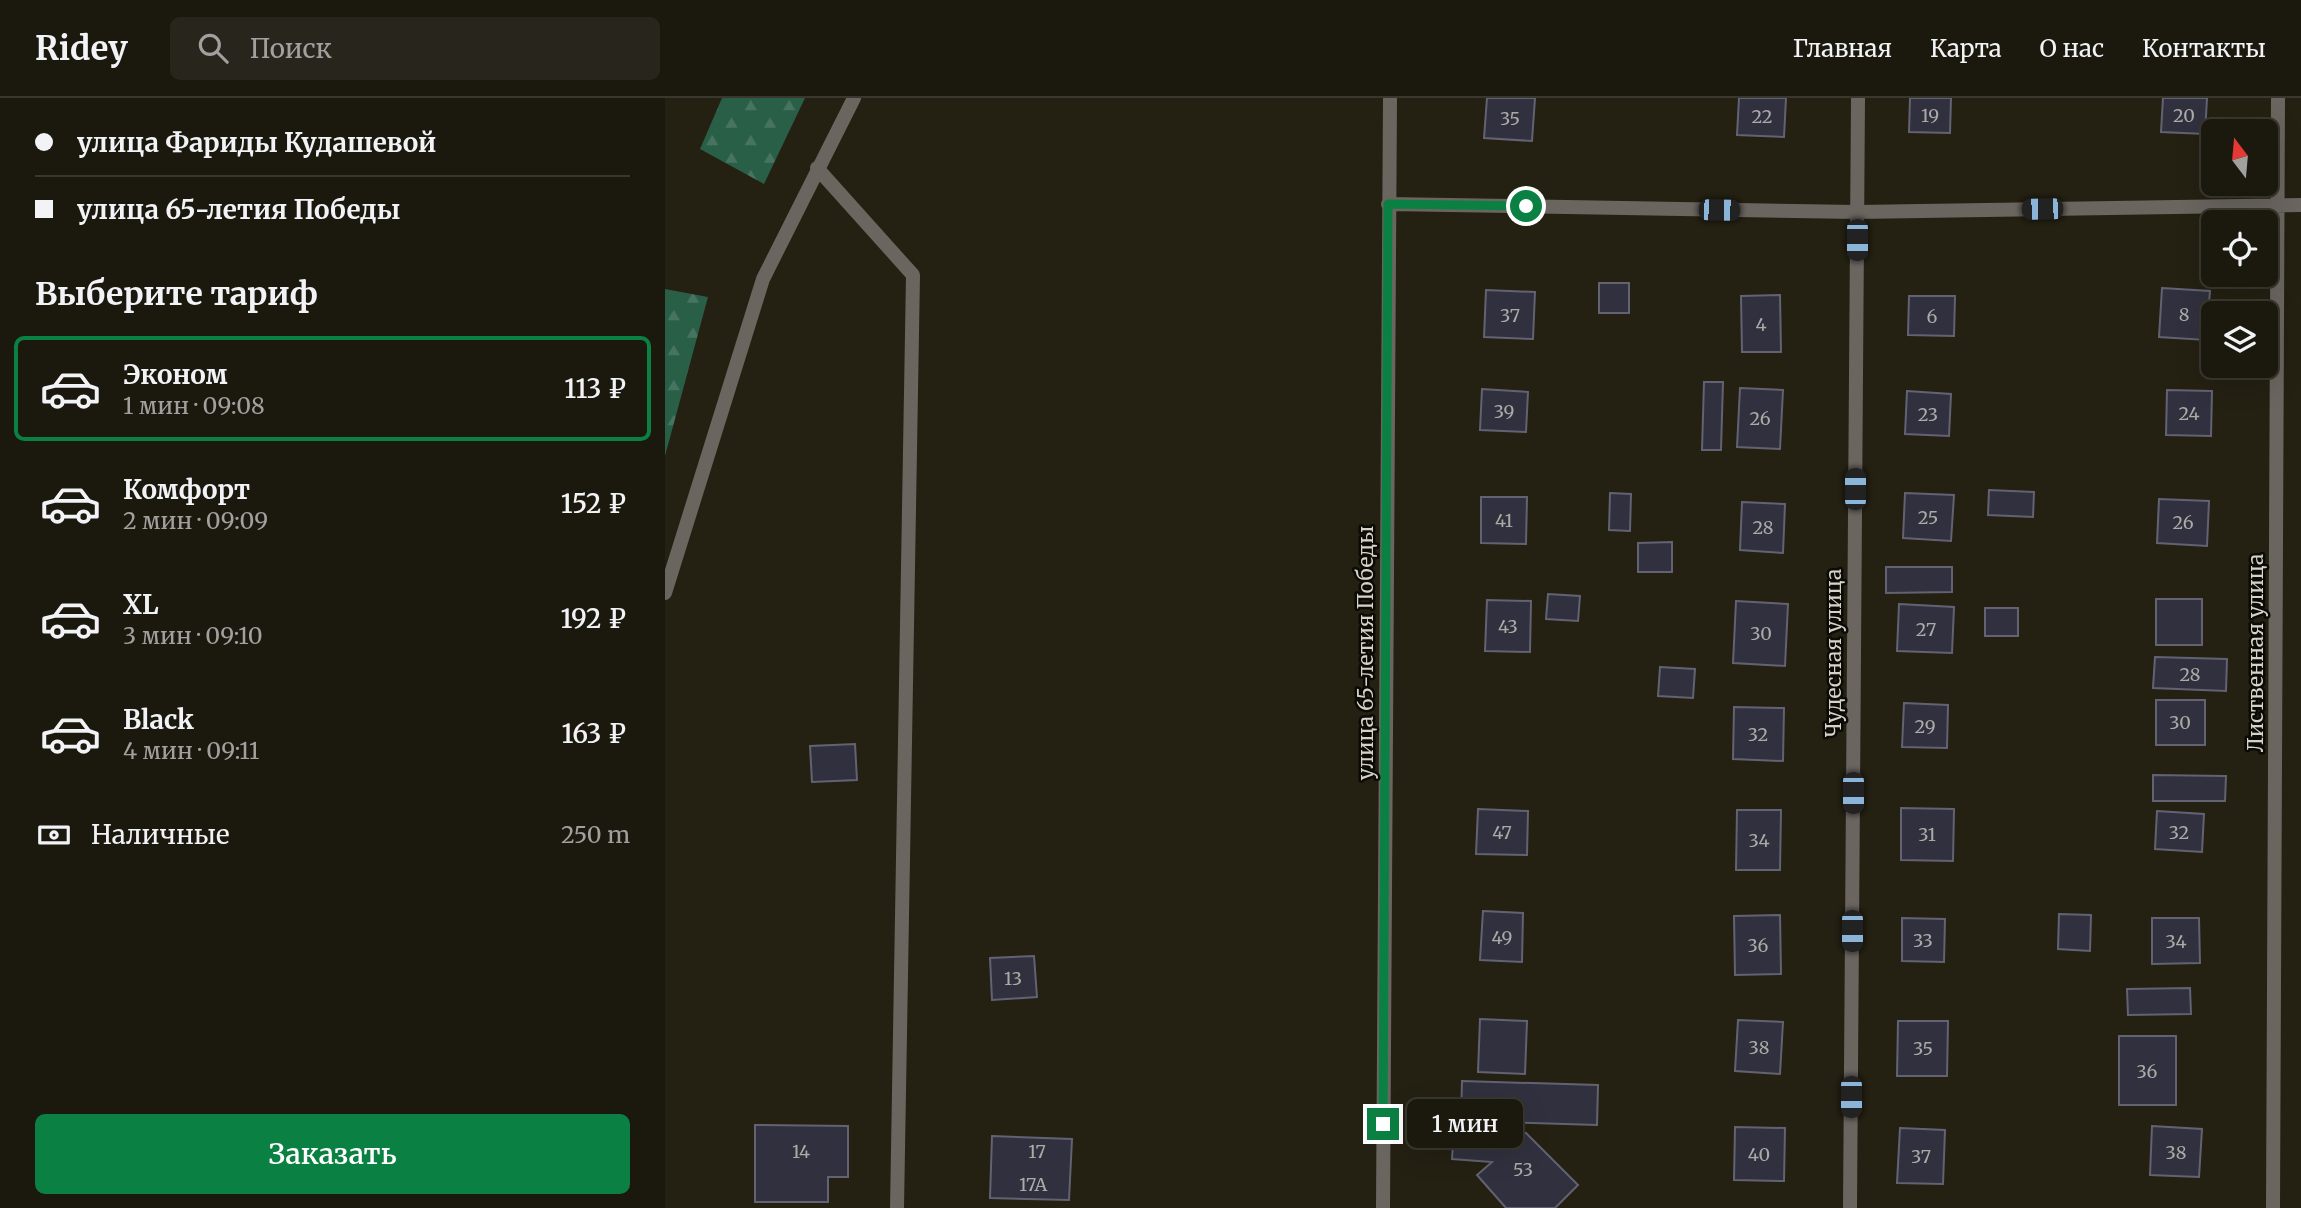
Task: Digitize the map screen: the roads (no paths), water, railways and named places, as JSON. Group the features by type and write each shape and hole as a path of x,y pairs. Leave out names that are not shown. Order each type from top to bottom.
{"street":[{"path":"665,593 763,279 854,98"},
{"name":"улица 65-летия Победы","path":"1383,1208 1389,98"},
{"name":"Чудесная улица","path":"1850,1208 1858,98"},
{"name":"Лиственная улица","path":"2273,1208 2278,98"},
{"path":"817,168 913,275 897,1208"},
{"path":"1388,204 1857,212 2301,205"}]}
